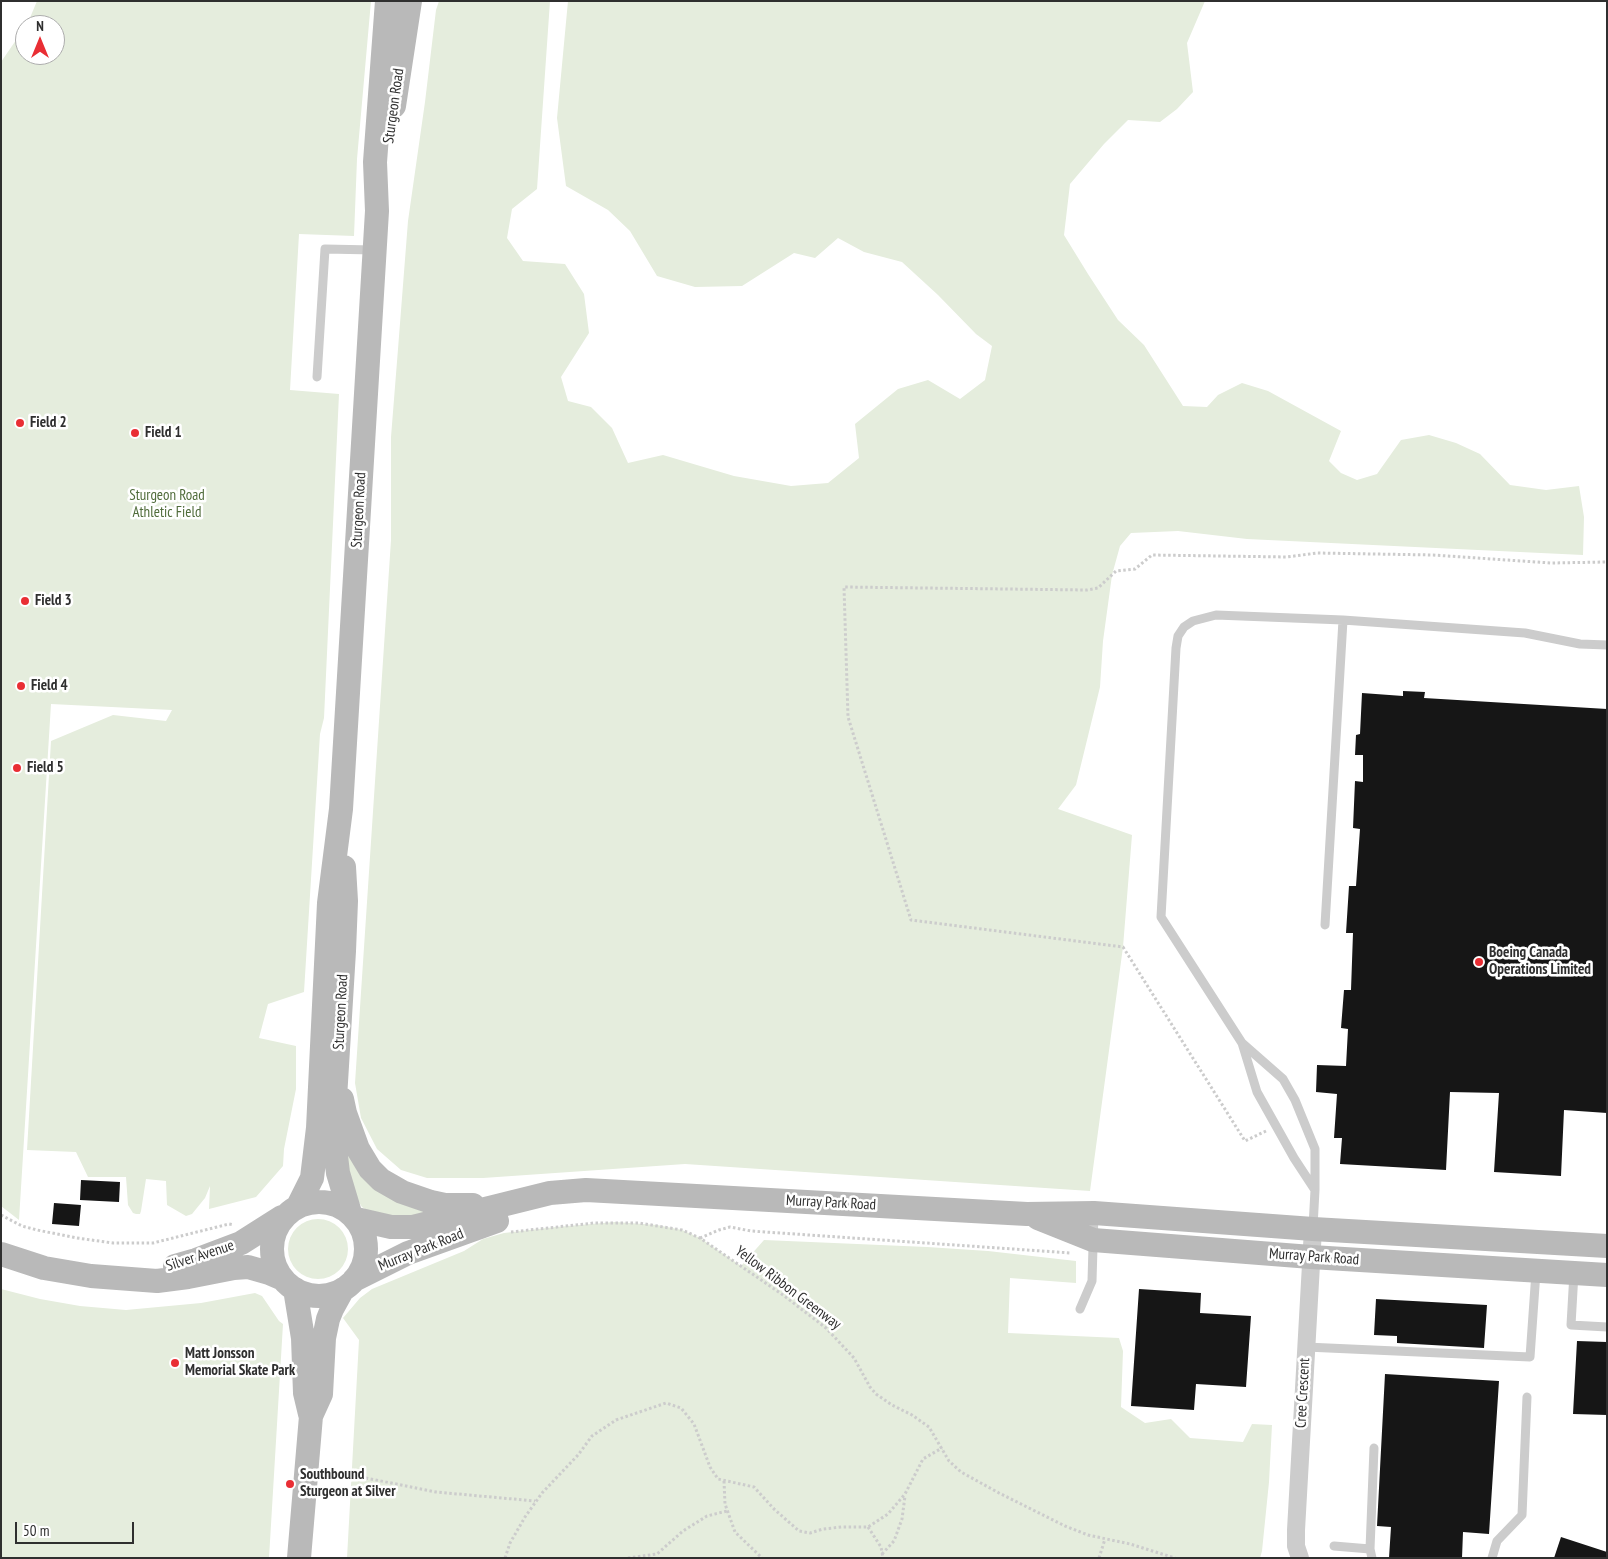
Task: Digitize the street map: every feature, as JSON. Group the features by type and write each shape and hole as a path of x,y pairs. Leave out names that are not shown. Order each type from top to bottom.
{"main road":[{"name":"Sturgeon Road","path":"291,1211 312,1178 317,1149 329,903 341,809 377,211 375,162 387,1"},
{"name":"Sturgeon Road","path":"377,211 387,161 410,1"},
{"name":"Sturgeon Road","path":"341,809 346,901 338,1072 333,1131 338,1173 353,1216"},
{"path":"338,1072 345,1113 358,1149 370,1169 382,1180 402,1192 445,1205 508,1204"},
{"name":"Murray Park Road","path":"353,1216 391,1227 413,1227 567,1190 636,1192 1027,1214 1094,1213 1313,1229 1607,1246"},
{"name":"Murray Park Road","path":"349,1285 408,1253 458,1234 520,1214 580,1198 636,1192"},
{"path":"311,1416 321,1394 324,1338 328,1319 332,1309 362,1267 366,1251 364,1234 353,1216 342,1208 325,1202 316,1202 291,1211 275,1231 271,1247 274,1264 289,1284 302,1293 319,1296 328,1295 349,1285"},
{"name":"Silver Avenue","path":"109,1277 157,1270 196,1260 241,1243 291,1211"},
{"name":"Murray Park Road","path":"1027,1214 1093,1240 1311,1257 1607,1275"},
{"name":"Silver Avenue","path":"1,1254 68,1274 157,1281 248,1267 269,1273 289,1284"},
{"path":"289,1284 303,1338 305,1393 311,1416 299,1558"}],"street":[{"name":"Cree Crescent","path":"1300,1558 1296,1546 1296,1530 1313,1229"}],"lane":[{"path":"317,376 325,249 374,250"},
{"path":"1315,1190 1294,1158 1257,1092 1242,1043 1161,917 1178,636 1184,627 1192,621 1216,615 1343,620 1525,632 1580,644 1607,645"},
{"path":"1325,925 1343,620"},
{"path":"1242,1043 1283,1079 1295,1100 1315,1149 1313,1229"},
{"path":"1080,1309 1092,1280 1094,1213"},
{"path":"1306,1347 1530,1357 1536,1270"},
{"path":"1574,1273 1571,1325 1607,1327"},
{"path":"1492,1558 1497,1542 1522,1516 1527,1397"},
{"path":"1334,1546 1371,1553 1374,1448"}],"path":[{"path":"1266,1130 1246,1141 1123,947 911,920 848,717 844,587 1087,590 1098,588 1116,571 1135,569 1152,555 1287,557 1327,553 1432,555 1551,563 1607,562"},
{"path":"1,1215 22,1226 99,1242 154,1243 229,1224 234,1225 237,1232"},
{"name":"Yellow Ribbon Greenway","path":"504,1233 594,1223 631,1223 657,1225 682,1230 700,1238 783,1295 826,1328 854,1358 870,1388 876,1394 928,1427 954,1466 999,1493 1065,1526 1176,1558"},
{"path":"505,1558 510,1542 536,1501 578,1455 592,1436 616,1420 666,1403 681,1408 694,1424 710,1467 718,1479 754,1487 774,1509 799,1531 810,1533 842,1526 868,1526 888,1514 905,1494 923,1460 942,1448"},
{"path":"351,1475 436,1492 536,1501"},
{"path":"724,1480 725,1504 735,1532 762,1558"},
{"path":"882,1556 894,1541 902,1519 905,1494"},
{"path":"628,1558 657,1554 683,1531 707,1516 727,1511"},
{"path":"868,1526 881,1547 882,1556"},
{"path":"1099,1558 1106,1539"}],"green space":[{"name":"Sturgeon Road Athletic Field","path":"37,1 371,1 357,159 354,236 299,234 290,390 339,394 324,718 320,734 304,992 268,1004 259,1038 296,1046 296,1089 284,1149 283,1166 256,1197 209,1209 210,1186 205,1198 192,1214 186,1216 167,1205 166,1181 146,1179 141,1211 140,1214 136,1214 133,1213 128,1205 126,1177 88,1177 76,1152 27,1150 51,741 113,715 166,721 172,710 51,704 19,1220 1,1206 1,62 15,42 15,65 65,65 65,15 31,15"},
{"path":"439,1 550,1 537,189 512,209 507,238 523,261 565,264 584,294 589,333 561,377 568,401 591,407 612,428 628,463 663,455 734,476 791,486 828,483 859,458 855,424 898,389 928,380 960,399 985,380 992,346 976,334 902,262 864,252 838,238 815,258 794,253 742,286 695,287 657,276 630,231 608,210 566,186 557,118 568,1 1205,1 1187,43 1193,92 1177,109 1160,122 1128,120 1104,144 1070,184 1064,235 1118,320 1144,345 1183,406 1207,407 1218,395 1242,383 1268,391 1341,431 1329,461 1341,473 1357,480 1377,474 1401,440 1429,435 1456,443 1480,454 1510,485 1546,490 1579,486 1584,517 1583,555 1247,539 1178,531 1131,533 1120,546 1112,575 1103,641 1100,687 1076,785 1058,809 1132,835 1123,947 1090,1191 685,1164 483,1178 427,1178 401,1170 377,1149 361,1118 355,1083 391,540 391,437 408,221 436,10"},
{"path":"346,1144 424,1209 423,1214 397,1217 371,1213 362,1207 354,1195 350,1184"},
{"path":"318,1219 334,1224 339,1228 343,1233 348,1249 343,1265 339,1270 334,1274 318,1279 302,1274 297,1270 293,1265 288,1249 293,1233 297,1228 302,1224"},
{"path":"615,1222 657,1225 682,1230 700,1238 741,1266 764,1240 988,1251 1076,1261 1076,1283 1010,1278 1008,1333 1119,1338 1123,1351 1121,1407 1145,1423 1171,1419 1190,1438 1243,1442 1252,1424 1272,1425 1269,1482 1260,1558 347,1558 359,1340 343,1318 360,1298 372,1289 464,1251 483,1239 504,1233"},
{"path":"1,1289 40,1299 80,1306 126,1310 201,1303 255,1293 262,1296 283,1324 269,1558 1,1558"}],"building":[{"name":"Boeing Canada Operations Limited","path":"1403,691 1425,692 1424,698 1607,709 1607,1113 1564,1110 1561,1176 1494,1172 1499,1093 1450,1092 1446,1170 1340,1164 1342,1138 1334,1138 1337,1094 1316,1092 1317,1065 1346,1066 1348,1029 1341,1028 1344,990 1351,990 1353,933 1346,933 1349,886 1356,886 1360,829 1353,828 1355,781 1363,782 1363,755 1355,755 1356,735 1360,734 1362,693 1403,696"},
{"path":"81,1180 120,1182 119,1202 80,1200"},
{"path":"54,1203 81,1205 79,1226 52,1224"},
{"path":"1139,1289 1201,1293 1200,1313 1251,1316 1246,1387 1196,1384 1194,1410 1131,1406"},
{"path":"1376,1299 1487,1305 1484,1348 1397,1343 1397,1336 1374,1335"},
{"path":"1577,1341 1607,1342 1607,1415 1573,1414"},
{"path":"1385,1374 1499,1381 1489,1534 1463,1532 1462,1558 1389,1558 1391,1527 1377,1526"},
{"path":"1561,1537 1607,1552 1607,1558 1554,1558"}],"place":[{"name":"Field 2","path":"20,423"},
{"name":"Field 1","path":"135,433"},
{"name":"Field 3","path":"25,601"},
{"name":"Field 4","path":"21,686"},
{"name":"Field 5","path":"17,768"},
{"name":"Boeing Canada Operations Limited","path":"1479,962"},
{"name":"Matt Jonsson Memorial Skate Park","path":"175,1363"},
{"name":"Southbound Sturgeon at Silver","path":"290,1484"}]}
